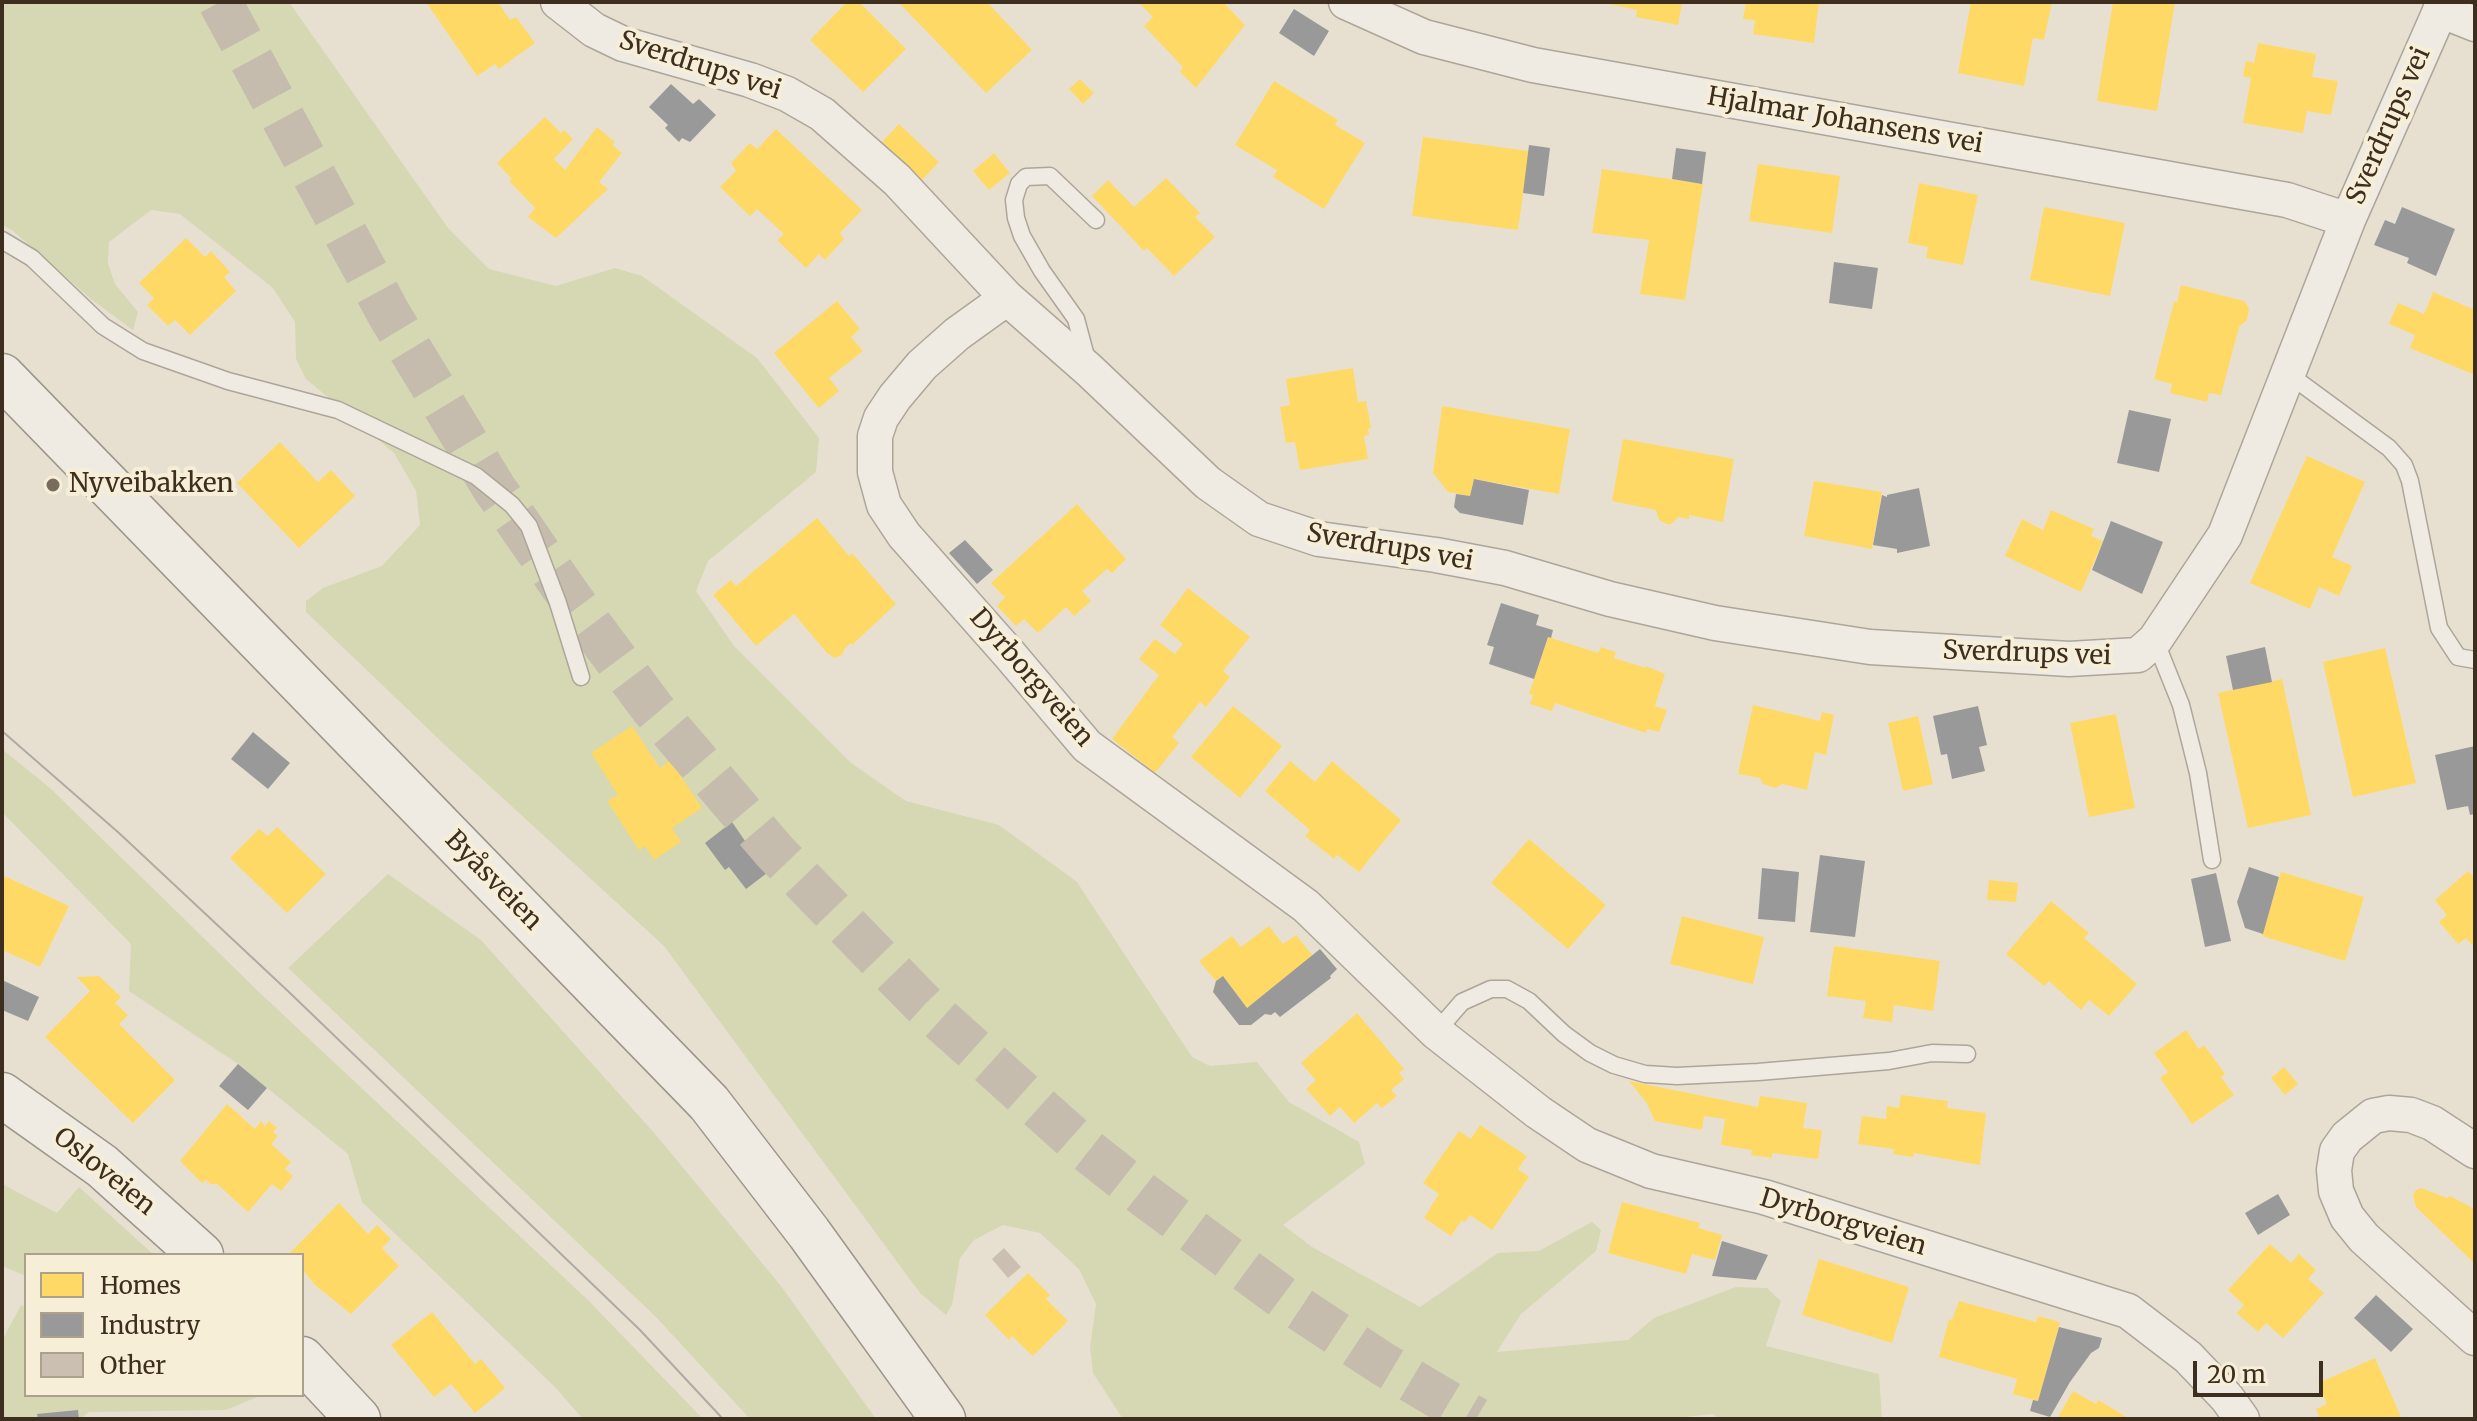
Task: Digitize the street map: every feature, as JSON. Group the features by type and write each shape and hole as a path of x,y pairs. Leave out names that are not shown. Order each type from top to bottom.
{"main road":[{"name":"Byåsveien","path":"2,376 709,1103 809,1233 943,1419"},
{"name":"Osloveien","path":"2,1095 102,1166 199,1253"},
{"path":"304,1361 358,1419"}],"street":[{"name":"Sverdrups vei","path":"558,2 594,30 623,44 750,80 806,103 852,138 897,180 1007,298 1089,370 1208,483 1259,519 1319,539 1505,568 1610,599 1715,623 1870,647 2069,659 2138,655 2155,640 2225,535 2348,220 2442,6"},
{"name":"Hjalmar Johansens vei","path":"1346,2 1424,37 1533,65 2287,200 2348,220"},
{"path":"2442,6 2475,24"},
{"name":"Dyrborgveien","path":"1007,298 957,334 922,365 895,397 881,418 875,436 875,472 884,505 904,535 1087,746 1306,906 1436,1032 1538,1112 1587,1145 1651,1171 1764,1197 2128,1311 2188,1357 2227,1398 2242,1419"},
{"path":"2475,1151 2432,1123 2411,1115 2389,1113 2373,1116 2347,1137 2337,1151 2334,1170 2336,1191 2347,1217 2364,1238 2475,1338"}],"lane":[{"path":"1089,370 1076,319 1022,236 1014,200 1019,184 1026,177 1050,176 1096,220"},
{"path":"2,240 32,258 103,326 143,351 228,381 338,410 476,476 512,505 529,526 581,677"},
{"path":"2287,373 2389,448 2404,465 2410,481 2439,628 2458,657 2475,660"},
{"path":"2155,640 2181,705 2198,773 2212,860"},
{"path":"1436,1032 1462,1002 1491,989 1507,989 1529,1001 1564,1034 1590,1053 1614,1065 1645,1074 1677,1076 1758,1072 1889,1061 1932,1053 1967,1054"}],"green space":[{"path":"2,2 289,2 448,228 489,269 556,286 615,268 642,276 757,358 819,438 816,472 708,561 696,591 734,646 851,763 906,801 999,825 1077,882 1192,1057 1210,1066 1257,1062 1289,1102 1359,1142 1365,1164 1283,1225 1312,1247 1420,1307 1498,1253 1539,1251 1592,1222 1601,1230 1596,1251 1521,1314 1497,1352 1628,1340 1654,1318 1736,1287 1767,1288 1781,1301 1766,1346 1879,1374 1882,1419 1719,1419 1713,1414 1666,1419 1123,1419 1093,1373 1090,1347 1096,1304 1079,1269 1040,1233 1003,1225 974,1240 960,1258 952,1305 946,1315 920,1293 664,946 446,746 306,612 306,601 323,588 382,566 420,525 416,491 394,453 306,379 296,359 295,322 273,288 180,214 151,210 109,242 108,264 115,284 138,312 133,330 2,225"},
{"path":"2,749 50,788 260,993 588,1300 703,1419 583,1419 555,1387 362,1202 348,1154 238,1064 129,991 131,944 2,812"},
{"path":"388,874 481,940 656,1135 781,1286 876,1419 750,1419 655,1316 288,968"},
{"path":"2,1184 57,1213 79,1187 152,1253 24,1253 24,1275 2,1266"},
{"path":"21,1305 24,1306 24,1397 257,1397 226,1410 89,1412 80,1419 2,1419 2,1341"}],"building: Homes":[{"path":"426,2 498,2 510,20 516,17 535,43 499,69 495,64 477,76"},
{"path":"847,2 859,2 906,49 863,92 810,40"},
{"path":"898,2 987,2 1032,50 986,93"},
{"path":"1138,2 1223,2 1245,25 1196,88 1180,72 1183,67 1144,26 1153,17"},
{"path":"1600,2 1682,3 1678,25 1636,17 1637,10"},
{"path":"1746,2 1819,2 1814,43 1753,34 1755,20 1743,19"},
{"path":"1971,2 2052,2 2044,40 2033,38 2024,86 1958,73"},
{"path":"2113,2 2175,2 2157,111 2097,101"},
{"path":"2258,43 2316,54 2312,77 2338,81 2331,115 2307,111 2303,133 2243,123 2251,78 2243,76 2246,61 2254,63"},
{"path":"1080,79 1094,93 1083,104 1069,89"},
{"path":"1274,81 1338,120 1335,125 1365,143 1324,209 1273,177 1277,170 1235,145"},
{"path":"545,117 561,133 564,130 573,139 554,159 565,170 597,127 615,142 612,145 622,153 599,182 608,189 556,238 528,217 535,208 509,181 512,179 497,163"},
{"path":"899,124 939,162 922,180 882,142"},
{"path":"776,129 862,210 840,233 844,239 825,260 819,254 806,268 777,240 784,234 757,209 750,216 720,187 736,171 731,163 750,143 757,149"},
{"path":"1423,137 1529,151 1518,230 1412,216"},
{"path":"994,153 1010,173 989,190 973,171"},
{"path":"1758,164 1840,176 1832,233 1749,221"},
{"path":"1602,169 1703,184 1685,300 1640,294 1649,240 1592,233"},
{"path":"1166,178 1200,213 1195,217 1215,237 1174,276 1147,248 1144,251 1092,196 1108,180 1134,207"},
{"path":"1919,183 1978,195 1963,265 1926,258 1928,247 1908,243"},
{"path":"2044,207 2125,223 2110,296 2030,280"},
{"path":"186,238 205,257 211,251 230,272 224,277 236,291 190,335 175,320 168,326 147,305 154,298 139,283"},
{"path":"2181,285 2244,301 2249,308 2247,320 2239,327 2221,395 2209,393 2207,402 2170,393 2172,384 2154,379"},
{"path":"2433,292 2475,310 2475,375 2410,348 2415,335 2389,324 2398,303 2424,314"},
{"path":"837,301 860,329 851,337 863,351 829,378 839,391 819,408 774,353"},
{"path":"1353,368 1358,402 1366,401 1371,428 1368,429 1369,435 1364,436 1368,459 1300,470 1295,442 1286,443 1280,407 1290,405 1286,379"},
{"path":"1442,406 1570,429 1559,494 1474,479 1470,496 1448,492 1433,473"},
{"path":"1623,439 1734,459 1723,522 1689,515 1689,519 1678,517 1667,524 1659,520 1656,510 1612,501"},
{"path":"280,442 318,482 331,470 355,496 299,548 237,483"},
{"path":"2307,456 2365,482 2332,557 2352,566 2339,596 2319,587 2310,609 2250,583"},
{"path":"1814,481 1882,492 1872,549 1804,536"},
{"path":"1077,504 1126,559 1112,573 1107,569 1082,591 1091,601 1074,616 1066,607 1038,633 1024,619 1016,626 997,606 1005,597 991,583"},
{"path":"2051,510 2094,529 2091,536 2103,541 2081,592 2005,556 2022,519 2043,530"},
{"path":"817,518 896,604 835,658 827,653 794,614 756,646 713,595 731,580 736,586"},
{"path":"1188,588 1250,637 1223,671 1230,677 1206,707 1200,702 1172,737 1179,743 1155,773 1112,739 1159,675 1139,659 1155,639 1175,654 1183,644 1160,625"},
{"path":"1548,637 1598,653 1601,647 1616,652 1614,658 1665,674 1655,706 1667,710 1659,732 1647,729 1646,733 1555,703 1552,711 1530,704 1533,695 1529,694"},
{"path":"2385,648 2416,783 2353,797 2323,662"},
{"path":"2282,679 2311,815 2248,828 2218,693"},
{"path":"1753,705 1820,721 1822,712 1834,715 1826,755 1815,752 1807,790 1782,784 1776,788 1763,784 1760,778 1738,774"},
{"path":"1233,706 1282,746 1240,798 1191,757"},
{"path":"2116,714 2135,808 2089,817 2070,723"},
{"path":"1918,716 1933,784 1903,791 1888,723"},
{"path":"632,726 660,768 670,760 702,808 672,828 681,842 654,860 645,846 639,850 607,801 618,795 591,753"},
{"path":"1290,761 1315,782 1332,761 1401,820 1359,872 1337,855 1334,859 1305,836 1310,830 1265,791"},
{"path":"277,827 326,874 287,913 230,858 259,829 268,836"},
{"path":"1529,839 1606,905 1568,949 1491,883"},
{"path":"2468,871 2475,878 2475,948 2466,938 2458,944 2439,922 2447,915 2435,900"},
{"path":"2281,872 2364,897 2345,961 2262,936"},
{"path":"2,875 69,906 40,967 2,950"},
{"path":"1989,880 2018,883 2016,902 1987,900"},
{"path":"2051,901 2089,933 2084,938 2137,984 2109,1016 2089,1000 2081,1010 2049,981 2044,986 2006,954"},
{"path":"1682,916 1764,937 1753,984 1670,964"},
{"path":"1269,926 1283,944 1296,935 1313,956 1247,1008 1223,976 1216,981 1199,961 1232,936 1241,947"},
{"path":"1834,946 1940,961 1933,1011 1894,1005 1892,1022 1863,1018 1866,1001 1827,996"},
{"path":"99,976 121,997 115,1003 128,1015 119,1024 175,1080 133,1123 45,1037 90,991 77,977"},
{"path":"1357,1013 1404,1069 1399,1073 1404,1079 1391,1090 1397,1096 1382,1108 1377,1103 1354,1123 1340,1107 1330,1116 1306,1089 1316,1080 1301,1063"},
{"path":"2186,1030 2199,1049 2204,1045 2225,1074 2221,1077 2234,1095 2192,1124 2160,1078 2168,1072 2154,1053"},
{"path":"2284,1067 2298,1084 2285,1095 2271,1078"},
{"path":"1629,1081 1758,1107 1760,1096 1807,1103 1803,1128 1822,1130 1818,1159 1772,1153 1772,1158 1751,1155 1752,1150 1721,1145 1725,1119 1704,1116 1702,1130 1655,1121 1646,1102"},
{"path":"1901,1095 1948,1101 1947,1108 1986,1113 1980,1165 1914,1153 1913,1157 1893,1154 1894,1149 1858,1144 1862,1116 1886,1119 1887,1106 1899,1108"},
{"path":"227,1104 255,1129 261,1121 265,1126 269,1121 277,1128 273,1132 278,1136 271,1144 291,1162 285,1169 293,1176 281,1191 272,1184 248,1212 217,1184 206,1180 202,1183 180,1161"},
{"path":"1480,1125 1527,1156 1518,1169 1529,1177 1492,1230 1470,1215 1465,1222 1462,1220 1451,1236 1424,1218 1439,1194 1423,1183 1459,1131 1471,1139"},
{"path":"2421,1188 2447,1198 2450,1196 2475,1209 2475,1264 2416,1207 2413,1195"},
{"path":"1622,1202 1700,1223 1698,1228 1722,1235 1715,1260 1692,1254 1686,1274 1608,1253"},
{"path":"339,1203 368,1234 377,1225 391,1239 382,1248 399,1266 351,1314 315,1285 304,1271 304,1253 290,1253"},
{"path":"2270,1244 2291,1263 2299,1254 2316,1270 2308,1279 2324,1293 2283,1338 2266,1323 2258,1332 2237,1313 2244,1305 2228,1290"},
{"path":"1819,1259 1909,1287 1892,1343 1802,1315"},
{"path":"1028,1273 1050,1295 1046,1299 1068,1321 1033,1356 1012,1336 1009,1340 985,1315"},
{"path":"1959,1301 2036,1322 2038,1316 2060,1322 2038,1401 2013,1394 2017,1379 1939,1357 1949,1319 1952,1320"},
{"path":"432,1312 475,1364 481,1359 505,1388 475,1413 451,1384 434,1397 391,1345"},
{"path":"2375,1358 2402,1419 2320,1419 2316,1409 2327,1404 2318,1383"},
{"path":"2073,1391 2096,1404 2098,1400 2130,1419 2057,1419"}],"building: Industry":[{"path":"1294,9 1329,31 1314,56 1279,33"},
{"path":"671,84 693,104 699,99 716,115 690,142 682,138 679,142 665,128 668,125 649,107"},
{"path":"1529,145 1550,148 1544,196 1523,193"},
{"path":"1676,148 1706,152 1702,184 1672,179"},
{"path":"2402,207 2455,229 2436,276 2407,263 2409,258 2374,245 2385,220 2395,224"},
{"path":"1834,262 1878,268 1872,309 1829,303"},
{"path":"2129,410 2171,419 2159,472 2117,463"},
{"path":"1474,479 1529,490 1523,525 1460,513 1454,507 1456,494 1470,496"},
{"path":"1919,488 1930,546 1897,553 1897,549 1873,545 1882,495 1887,497"},
{"path":"2111,521 2163,542 2142,594 2092,570"},
{"path":"965,540 993,570 977,584 949,553"},
{"path":"1501,603 1539,615 1536,625 1553,630 1534,679 1489,664 1494,647 1487,645"},
{"path":"2265,647 2272,682 2233,690 2226,656"},
{"path":"1978,706 1987,745 1979,747 1985,771 1952,779 1947,754 1941,755 1933,716"},
{"path":"253,732 290,763 268,789 231,759"},
{"path":"2475,746 2475,814 2470,815 2468,806 2447,810 2435,755"},
{"path":"732,822 767,873 746,889 729,867 725,870 705,843"},
{"path":"1820,855 1865,861 1855,937 1810,932"},
{"path":"2249,867 2279,877 2263,934 2245,928 2237,902"},
{"path":"1762,868 1799,872 1795,922 1758,919"},
{"path":"2216,873 2231,941 2205,947 2191,879"},
{"path":"1320,949 1337,969 1331,978 1280,1017 1275,1012 1265,1014 1251,1025 1239,1025 1213,992 1216,981 1223,976 1247,1008"},
{"path":"2,980 39,997 28,1021 2,1010"},
{"path":"238,1064 267,1088 248,1110 219,1086"},
{"path":"2278,1194 2290,1215 2258,1235 2245,1213"},
{"path":"1722,1241 1768,1255 1756,1280 1712,1276"},
{"path":"2376,1295 2413,1329 2391,1352 2354,1318"},
{"path":"2059,1327 2102,1338 2099,1348 2091,1353 2070,1382 2050,1417 2030,1411 2033,1400 2038,1401"},
{"path":"78,1410 79,1419 38,1419 37,1414"}],"building: Other":[{"path":"1004,1248 1021,1267 1008,1278 992,1259"}],"tunnel":[{"path":"220,2 390,316 494,488 653,709 775,852 924,1005 1084,1148 1286,1300 1383,1364 1476,1419"}],"tram line":[{"path":"2,731 119,833 290,993 640,1330 723,1419"}],"place":[{"name":"Nyveibakken","path":"53,485"}]}
